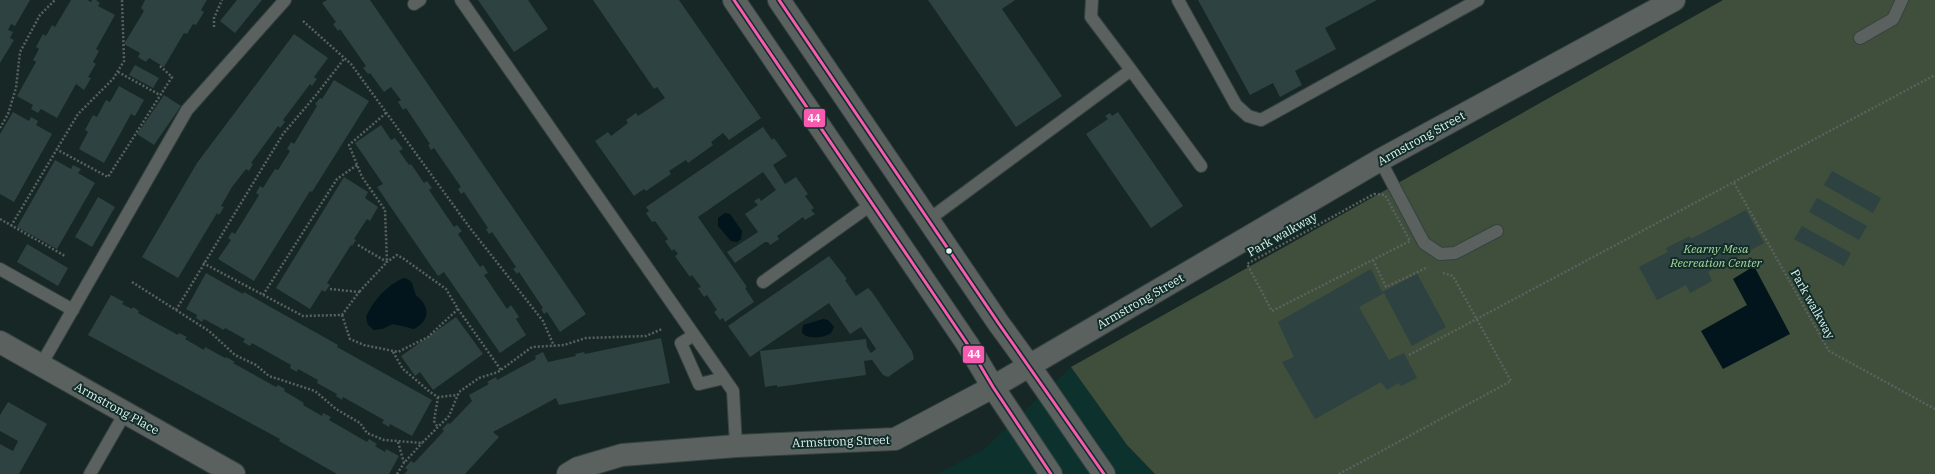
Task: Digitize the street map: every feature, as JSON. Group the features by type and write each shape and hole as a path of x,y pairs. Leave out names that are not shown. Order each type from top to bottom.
{"street":[{"path":"734,0 968,345 993,387 1051,474"},
{"path":"779,0 999,324 1030,365 1057,407 1104,474"},
{"name":"Armstrong Street","path":"568,474 578,468 622,454 736,446 895,439 993,387 1380,160 1674,0"},
{"name":"Armstrong Place","path":"0,342 234,474"}],"lane":[{"path":"41,365 187,110 285,0"},
{"path":"461,0 733,391 736,446"},
{"path":"1092,0 1091,17 1201,166"},
{"path":"1178,0 1236,105 1248,116 1261,120 1478,0"},
{"path":"1860,38 1893,19 1902,0"},
{"path":"928,220 1131,70"},
{"path":"1380,160 1424,243 1440,254 1455,253 1497,231"},
{"path":"763,282 872,204"},
{"path":"0,269 73,310"},
{"path":"694,335 681,343 699,384 724,378"},
{"path":"90,474 125,413"}],"path":[{"path":"0,128 2,122 8,114 16,88 20,52 40,15 55,0"},
{"path":"11,226 78,114 113,79 124,61 122,0"},
{"path":"214,27 214,18 222,0"},
{"path":"303,21 351,64 470,228 543,321 554,346"},
{"path":"176,310 203,263 283,134 344,59"},
{"path":"56,149 108,177 172,77 160,66"},
{"path":"118,72 160,95"},
{"path":"1410,356 1935,75"},
{"path":"386,113 349,145 362,177 384,210 387,262"},
{"path":"263,295 337,179 357,165"},
{"name":"Park walkway","path":"1734,183 1829,352 1935,409"},
{"name":"Park walkway","path":"1410,242 1272,311 1246,264 1374,194 1385,195 1414,248"},
{"path":"0,219 65,256"},
{"path":"358,245 387,262"},
{"path":"342,315 359,292 387,262 397,255 446,289 458,309 501,370"},
{"path":"1373,260 1386,287 1428,267"},
{"path":"1423,261 1428,267 1434,270"},
{"path":"203,263 303,316 342,315"},
{"path":"1339,474 1511,381 1453,276 1440,272"},
{"path":"132,282 209,331 235,355 256,365 270,376 315,391 336,409 360,423 367,433 384,440 422,443"},
{"path":"330,289 359,292"},
{"path":"342,315 350,339 398,352 428,337 458,309"},
{"path":"397,474 404,463 437,426 449,416 459,392 479,378 501,370 532,347 564,345 586,338 646,336 662,329"},
{"path":"393,351 403,369 430,392 438,397 458,395"},
{"path":"437,426 434,421 438,397"},
{"path":"398,442 404,463"}],"shaded area":[{"path":"1071,367 1127,445 1155,474 937,474 983,450"}],"green space":[{"name":"Kearny Mesa Recreation Center","path":"1723,0 1935,0 1935,474 1155,474 1127,445 1071,367"}],"water":[{"path":"725,213 730,214 742,231 741,239 737,242 731,241 718,226 718,218"},
{"path":"1754,266 1790,334 1723,369 1701,331 1747,305 1733,279"},
{"path":"404,278 408,279 412,283 416,295 425,305 426,317 424,321 414,329 393,324 382,329 374,330 368,325 366,317 369,311 377,299 392,284"},
{"path":"823,319 828,320 834,327 831,333 824,336 815,337 804,335 802,332 803,325"}],"building":[{"path":"0,0 30,0 15,26 11,24 8,30 13,32 10,38 14,40 0,63"},
{"path":"71,0 87,0 91,2 92,0 96,0 100,3 98,6 115,15 96,49 99,51 93,62 96,64 88,77 91,78 84,90 76,84 57,118 41,109 38,113 31,109 33,105 17,96 36,62 33,60 39,49 36,47 43,34 46,36 52,25 55,27"},
{"path":"145,0 207,0 201,10 204,12 196,25 193,24 187,34 184,33 164,67 149,58 146,62 138,57 140,53 124,44 144,11 141,8"},
{"path":"237,0 262,0 235,33 220,21"},
{"path":"327,0 370,0 586,314 560,332 547,312 544,314 541,309 543,308 519,272 517,274 513,269 516,267 492,232 489,234 486,229 488,228 464,192 461,194 458,189 461,187 434,148 431,150 428,145 430,144 406,108 403,110 398,102 401,100 391,87 384,92 370,73 368,74 363,68 366,66 340,29 338,31 333,24 336,22 322,3"},
{"path":"478,0 528,0 548,29 514,52"},
{"path":"593,0 679,0 761,118 729,140 723,133 711,142 713,145 688,163 686,160 669,171 671,174 646,191 644,189 634,196 595,141 608,132 611,136 628,123 626,120 636,113 638,116 665,98 657,87 654,89"},
{"path":"928,0 1015,0 1002,9 1062,96 1016,127"},
{"path":"1198,0 1377,0 1325,28 1336,49 1295,71 1302,85 1280,97 1273,83 1250,95"},
{"path":"294,34 328,58 314,77 317,79 312,86 310,84 283,120 285,122 280,128 278,126 251,163 253,164 249,171 246,169 232,187 221,206 224,207 219,215 217,213 178,278 142,257 197,163"},
{"path":"135,65 159,78 153,88 129,75"},
{"path":"334,80 369,101 312,192 310,191 254,281 218,259 231,240 228,238 232,232 235,234 259,195 256,193 260,186 263,188 275,169 278,170 290,151 287,149 291,142 294,144 317,106 315,104 320,98 322,99"},
{"path":"119,86 144,100 135,116 131,114 104,163 79,149 88,132 85,130 93,115 97,117 106,100 110,102"},
{"path":"164,95 181,106 154,145 137,134"},
{"path":"13,112 29,121 31,117 38,121 36,125 52,134 14,202 0,194 0,134"},
{"path":"1118,112 1183,206 1151,228 1086,134 1108,119 1105,116 1110,113 1112,116"},
{"path":"381,125 391,140 395,138 403,149 399,151 409,165 411,164 424,183 427,181 432,188 429,190 454,227 457,225 462,231 458,234 480,267 483,265 488,273 484,275 507,309 511,305 519,317 516,319 526,335 500,353 444,272 438,276 377,187 383,184 355,143"},
{"path":"763,127 772,140 774,138 787,156 773,165 785,184 796,177 808,194 805,196 814,208 811,210 815,214 805,220 803,217 777,236 779,239 770,245 768,242 765,242 735,263 727,252 758,232 745,214 758,205 754,201 759,198 761,201 776,190 763,172 698,217 747,287 745,288 754,302 725,322 723,318 720,320 714,312 717,310 707,295 704,297 698,288 701,287 692,275 690,277 675,256 678,254 674,249 672,251 665,241 668,239 655,221 652,222 646,213 649,211 646,207"},
{"path":"55,160 71,169 73,165 81,169 78,173 95,183 57,249 17,227"},
{"path":"1832,171 1881,198 1873,213 1824,185"},
{"path":"344,177 368,192 365,198 378,207 370,221 367,219 354,239 356,240 352,246 351,245 327,283 330,285 325,292 322,290 310,309 276,288"},
{"path":"98,197 115,207 92,247 75,237"},
{"path":"1817,198 1867,226 1859,240 1809,212"},
{"path":"1746,210 1764,243 1708,272 1712,281 1690,293 1686,285 1657,300 1639,267 1668,252 1666,248 1690,236 1691,239"},
{"path":"1802,226 1851,253 1844,266 1794,239"},
{"path":"27,244 68,268 58,286 17,262"},
{"path":"829,256 847,279 845,280 856,296 868,288 872,292 912,351 914,359 888,377 883,375 872,360 864,361 866,375 777,387 777,385 765,387 760,351 866,339 867,347 871,353 876,349 861,327 850,334 829,303 750,357 728,326"},
{"path":"1371,269 1382,292 1417,274 1446,327 1412,346 1384,293 1359,307 1389,360 1404,353 1417,378 1401,386 1398,383 1387,390 1381,382 1315,419 1282,362 1294,357 1278,322"},
{"path":"206,273 243,294 244,292 338,345 337,347 432,400 412,436 390,424 389,427 382,423 384,420 343,397 342,400 336,396 337,394 317,383 318,380 298,369 297,372 290,368 291,365 252,343 250,346 243,342 245,339 225,328 224,330 204,319 202,322 196,318 197,315 186,309"},
{"path":"111,295 124,302 122,304 132,309 133,307 139,311 138,313 178,335 179,333 187,337 185,339 204,350 205,347 225,358 226,357 235,362 233,363 276,387 278,385 285,389 284,391 304,403 303,405 322,416 323,413 331,417 329,420 367,442 369,439 377,444 375,446 385,452 386,449 399,456 389,474 337,474 279,441 280,439 88,335"},
{"path":"456,317 483,354 433,390 420,372 415,376 401,356"},
{"path":"661,338 670,383 559,405 556,398 493,432 499,437 465,474 404,474 408,470 405,468 411,461 414,463 444,431 442,429 448,423 450,424 472,401 469,395 489,384 487,382 496,377 497,380 536,359 535,356 543,352 548,362 576,356 575,354 584,352 585,354"},
{"path":"8,402 47,424 19,474 0,474 0,444 13,451 18,441 0,431 0,415"}],"transit line":[{"name":"44","path":"734,0 968,345 993,387 1051,474"},
{"name":"44","path":"779,0 999,324 1104,474"}]}
